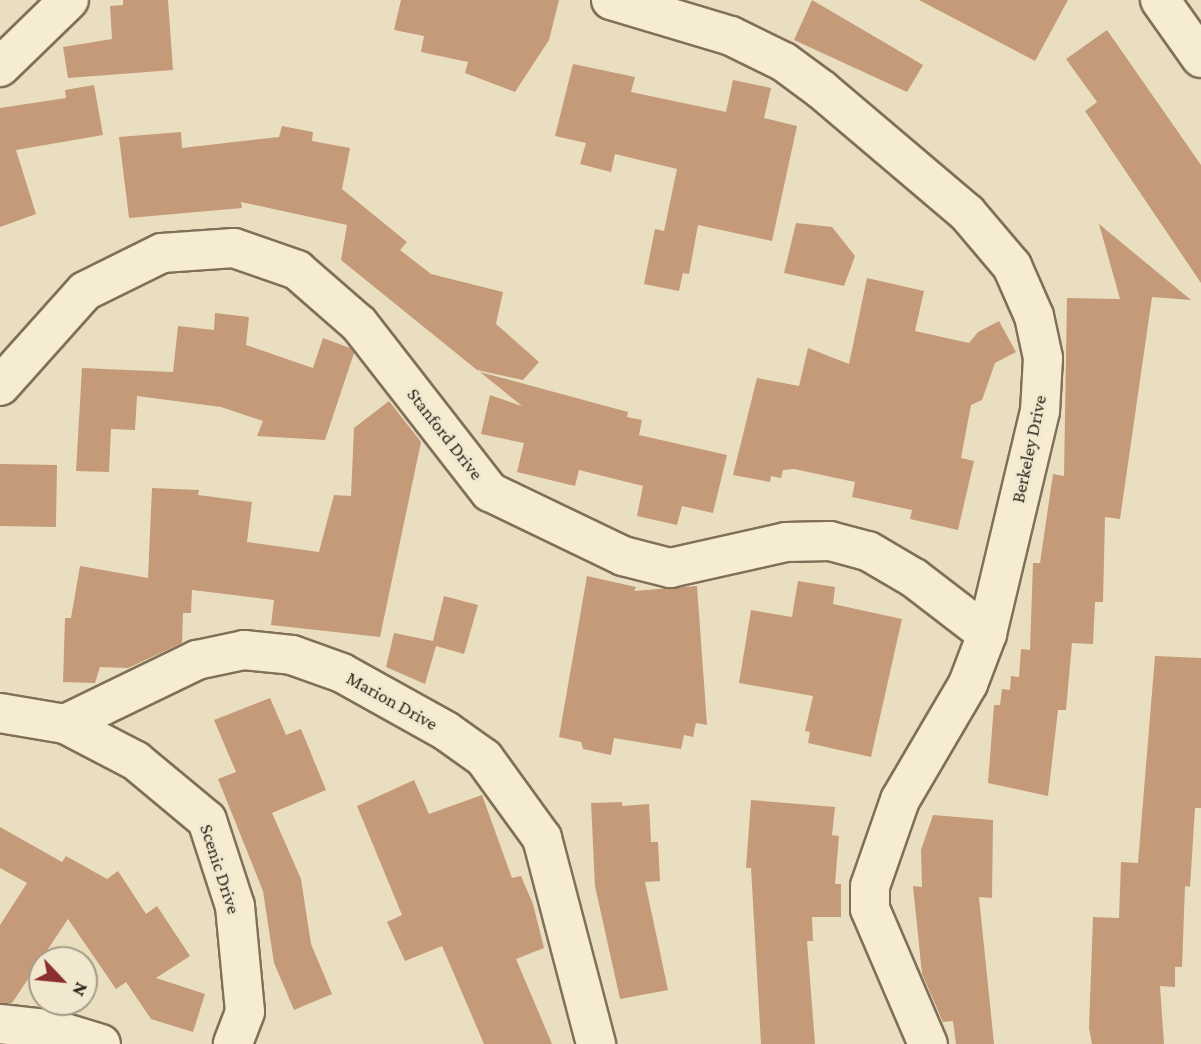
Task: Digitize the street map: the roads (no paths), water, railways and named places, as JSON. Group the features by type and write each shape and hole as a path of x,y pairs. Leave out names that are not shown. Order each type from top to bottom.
{"street":[{"path":"0,67 69,0"},
{"name":"Berkeley Drive","path":"611,0 731,36 784,62 967,213 1012,266 1034,316 1044,358 1040,411 987,634 968,684 900,800 870,886 870,909 928,1044"},
{"path":"1160,0 1201,58"},
{"name":"Stanford Drive","path":"0,387 85,291 162,253 234,248 298,270 359,324 490,492 623,556 670,568 786,542 830,541 868,551 914,578 987,634"},
{"name":"Marion Drive","path":"65,724 186,664 244,650 292,655 342,673 446,732 484,758 542,838 596,1044"},
{"path":"0,713 65,724"},
{"name":"Scenic Drive","path":"65,724 136,761 207,820 235,906 246,1012 233,1044"},
{"path":"0,1024 55,1030 101,1044"}]}
